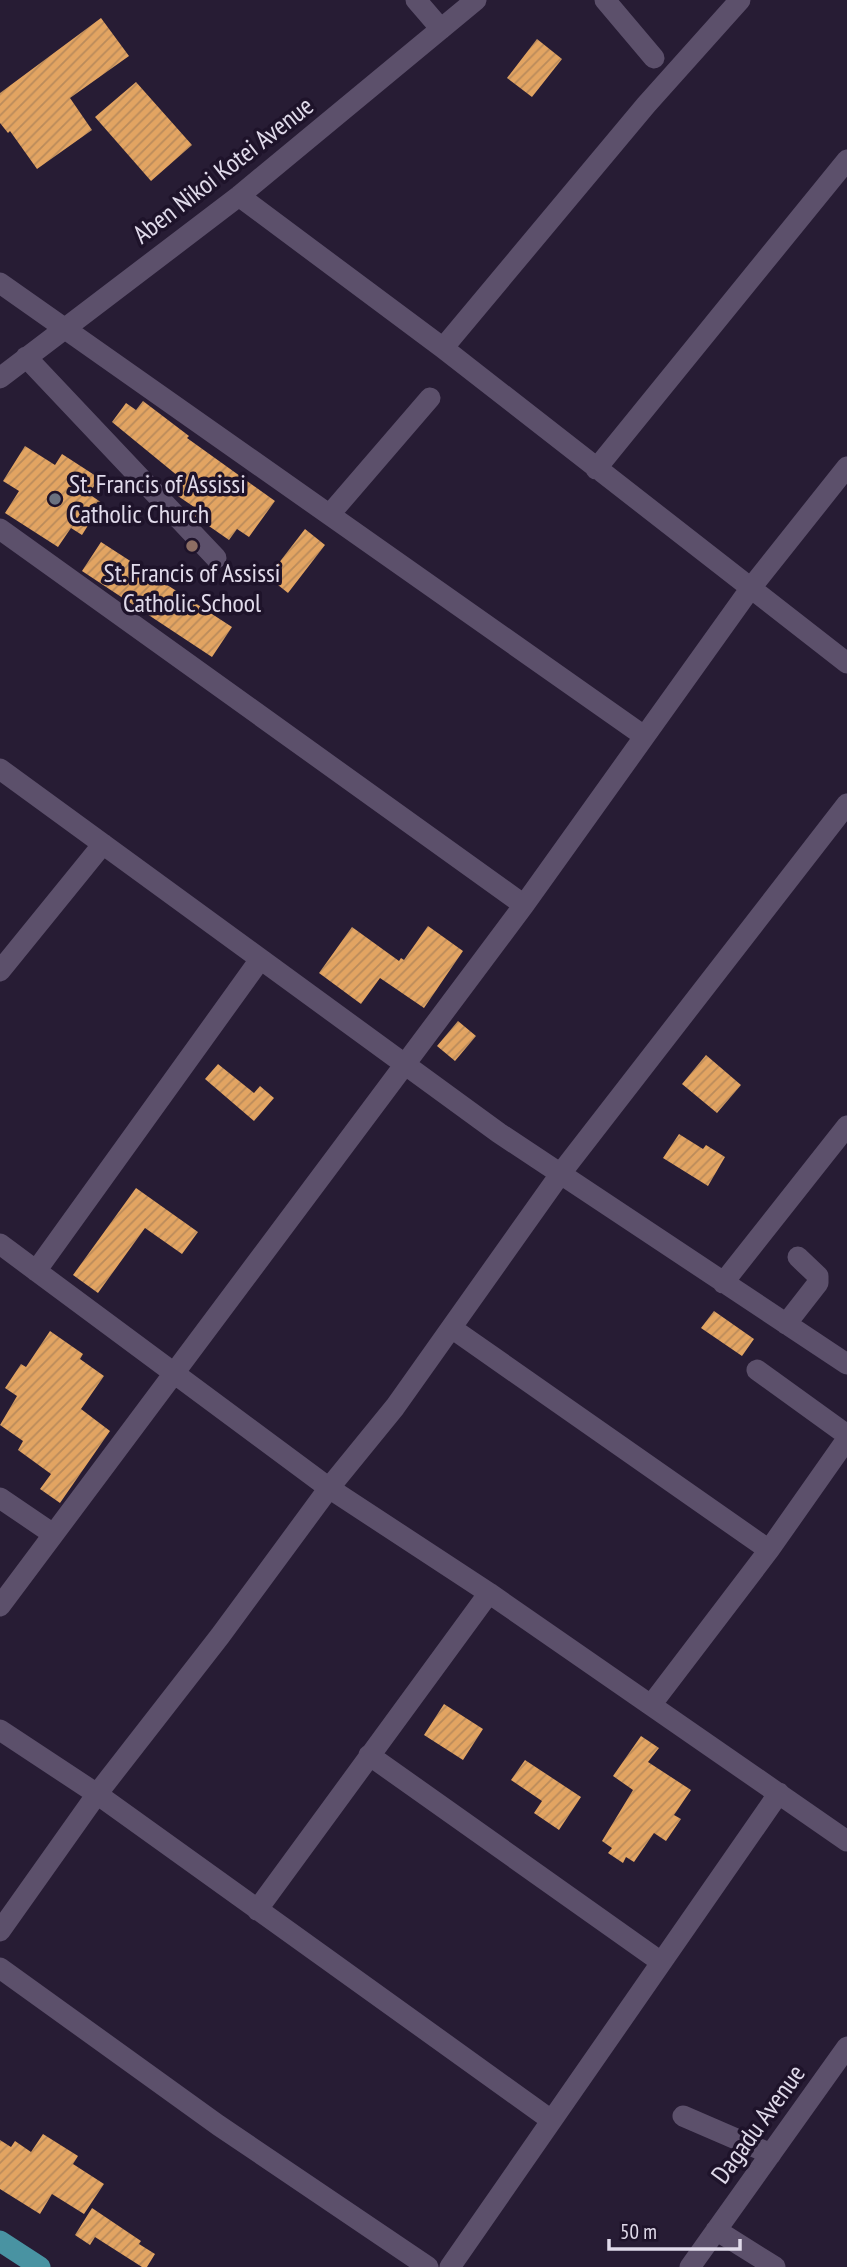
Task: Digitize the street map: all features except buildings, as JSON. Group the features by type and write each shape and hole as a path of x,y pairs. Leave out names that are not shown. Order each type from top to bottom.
{"main road":[{"path":"0,2241 40,2267"}],"street":[{"path":"416,0 441,29"},
{"name":"Aben Nikoi Kotei Avenue","path":"0,378 239,196 476,0"},
{"path":"605,0 654,58"},
{"path":"443,348 646,105 740,0"},
{"path":"596,469 847,160"},
{"path":"239,196 443,348 847,663"},
{"path":"0,283 644,736"},
{"path":"26,357 216,558"},
{"path":"330,514 430,398"},
{"path":"0,1606 524,905 750,589 847,467"},
{"path":"0,529 524,905"},
{"path":"0,769 404,1067 847,1364"},
{"path":"0,1931 97,1794 453,1329 561,1173 847,804"},
{"path":"0,971 103,844"},
{"path":"36,1271 259,961"},
{"path":"723,1283 847,1126"},
{"path":"0,1244 329,1488 489,1593 847,1841"},
{"path":"786,1324 818,1283 818,1276 798,1258"},
{"path":"453,1329 769,1550"},
{"path":"651,1705 769,1550 847,1437 757,1370"},
{"path":"0,1498 53,1534"},
{"path":"257,1910 489,1593"},
{"path":"0,1730 97,1794 551,2119"},
{"path":"369,1755 661,1962"},
{"path":"450,2267 779,1793"},
{"path":"0,1968 218,2125 428,2267"},
{"name":"Dagadu Avenue","path":"690,2267 847,2047"},
{"path":"683,2116 771,2154"},
{"path":"716,2230 775,2267"}],"place":[{"name":"St. Francis of Assissi Catholic Church","path":"55,499"},
{"name":"St. Francis of Assissi Catholic School","path":"192,546"}]}
